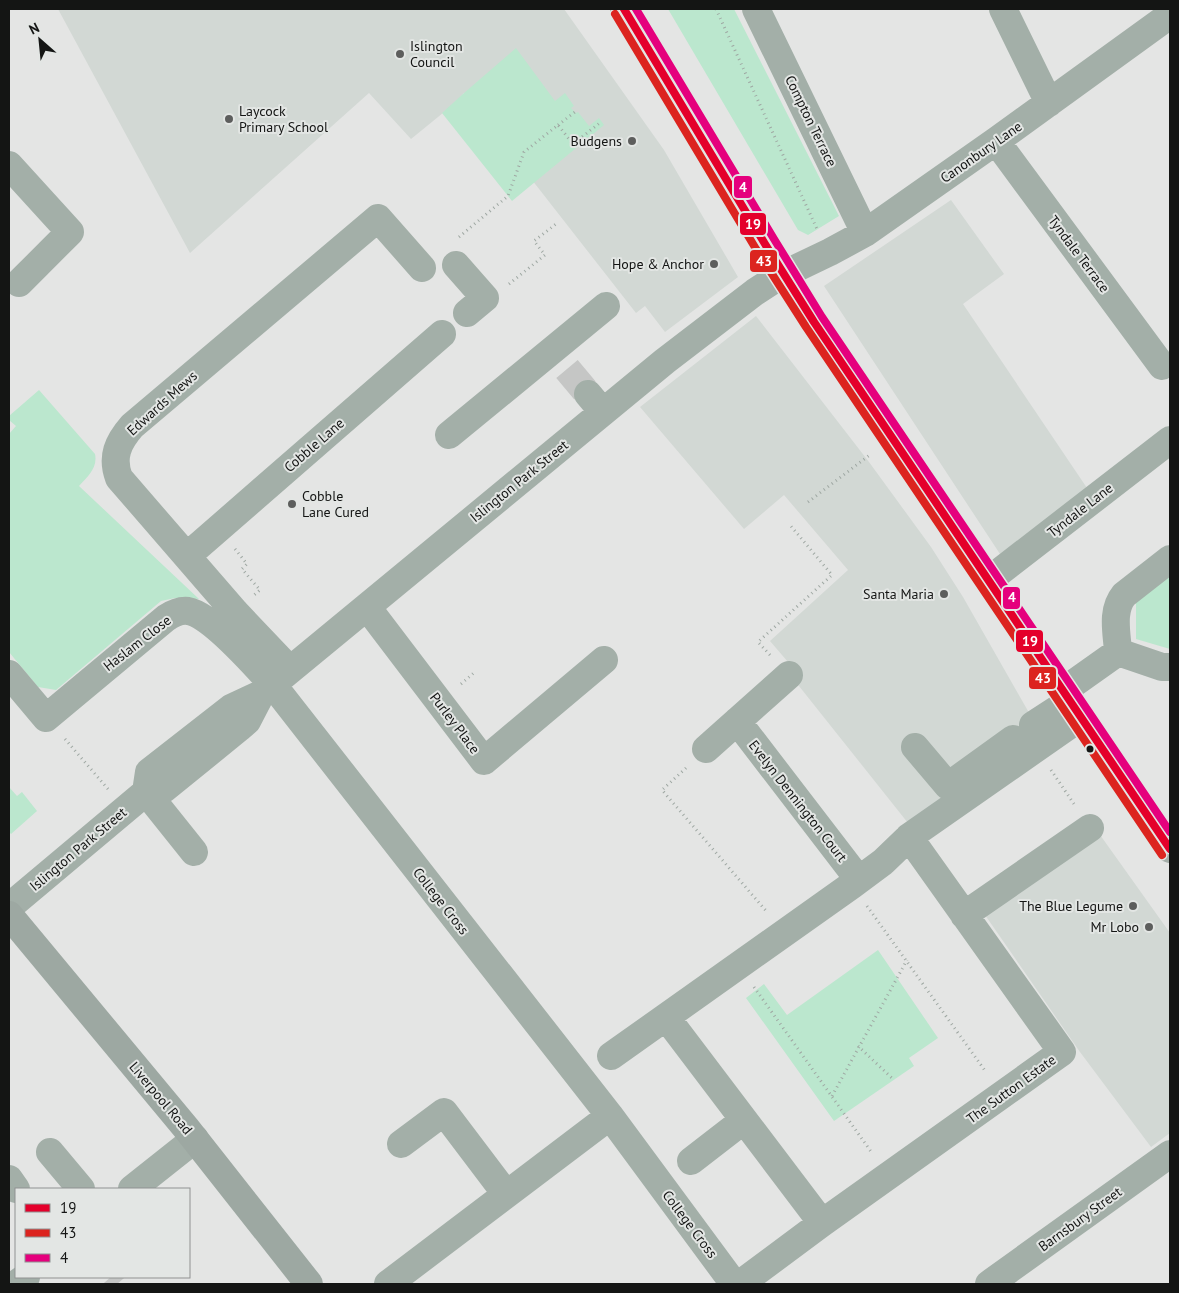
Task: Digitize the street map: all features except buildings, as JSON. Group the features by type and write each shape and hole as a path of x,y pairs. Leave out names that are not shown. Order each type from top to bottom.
{"highway":[{"path":"624,9 783,274 892,439 1170,849"}],"main road":[{"name":"Liverpool Road","path":"9,915 195,1139 309,1284"}],"street":[{"name":"Compton Terrace","path":"756,9 865,233"},
{"path":"1003,9 1049,103"},
{"name":"Canonbury Lane","path":"783,274 865,233 1170,15"},
{"name":"Tyndale Terrace","path":"996,141 1162,366"},
{"path":"9,165 70,232 19,283"},
{"name":"Edwards Mews","path":"275,683 235,612 119,478 115,459 120,442 132,426 378,218 422,268"},
{"path":"456,265 476,305"},
{"name":"Islington Park Street","path":"146,792 149,772 231,708 275,683 367,607 595,403 783,274"},
{"path":"449,435 560,359 606,306"},
{"name":"Cobble Lane","path":"187,556 442,334"},
{"name":"Tyndale Lane","path":"989,580 1170,440"},
{"path":"611,1056 856,883 1027,738 1072,703 1118,652 1116,612 1118,602 1124,595 1170,559"},
{"name":"Purley Place","path":"367,607 484,762 604,660"},
{"name":"Haslam Close","path":"9,674 46,718 156,624 175,613 186,611 199,615 210,623 275,683"},
{"path":"1118,652 1162,667 1170,667"},
{"path":"706,749 789,675"},
{"name":"Islington Park Street","path":"9,907 146,792 164,789 194,766 246,721 275,683"},
{"name":"College Cross","path":"275,683 610,1116 734,1284"},
{"name":"Evelyn Dennington Court","path":"737,722 856,883"},
{"path":"194,766 200,732"},
{"path":"915,747 948,786 1027,738"},
{"path":"146,792 194,852"},
{"path":"964,915 1090,828"},
{"name":"The Sutton Estate","path":"740,1284 822,1223 1062,1052 908,838"},
{"path":"666,1017 822,1223"},
{"path":"402,1144 444,1112 506,1194"},
{"path":"388,1284 610,1116"},
{"path":"691,1161 744,1120"},
{"path":"133,1188 195,1139"},
{"path":"50,1152 80,1188"},
{"name":"Barnsbury Street","path":"989,1284 1170,1154"}],"path":[{"path":"716,9 817,230"},
{"path":"458,238 508,196 524,152 574,112"},
{"path":"558,125 574,144 601,122"},
{"path":"476,305 495,295 545,255 534,241 556,224"},
{"path":"808,502 870,455"},
{"path":"789,675 758,642 832,575 790,525"},
{"path":"218,530 247,564 242,569 260,590 235,612"},
{"path":"1027,738 1090,828"},
{"path":"706,749 662,790 785,934"},
{"path":"82,760 93,772"},
{"path":"856,883 906,960 1003,1095"},
{"path":"832,1096 906,960"},
{"path":"739,966 889,1176"},
{"path":"858,1046 894,1080"}],"shaded area":[{"path":"58,9 564,9 664,150 738,277 665,332 645,306 636,313 464,93 454,104 411,139 369,93 190,253"},
{"path":"951,200 1004,274 963,304 1087,488 1000,554 824,286"},
{"path":"756,316 869,462 931,547 963,597 1040,732 908,823 795,681 800,676 770,641 848,570 784,495 744,529 640,407"},
{"path":"1098,832 1170,933 1170,1133 1151,1147 1080,1052 985,915"}],"green space":[{"path":"668,9 734,9 839,216 808,235 798,230"},
{"path":"516,48 555,101 565,93 574,106 571,108 576,113 578,112 589,126 599,118 604,125 512,201 442,113"},
{"path":"39,390 95,454 96,459 93,468 79,486 199,599 175,598 161,601 56,690 38,687 9,652 9,434 16,426 9,420 9,416"},
{"path":"1170,565 1170,649 1136,639 1136,592"},
{"path":"9,787 17,796 22,792 37,811 11,834 9,832"},
{"path":"878,950 938,1038 909,1058 914,1066 834,1121 746,998 764,984 787,1015"}],"tunnel":[{"path":"567,369 588,394"},
{"path":"112,1278 117,1284"}],"transit line":[{"name":"19","path":"624,9 814,322 1170,849"},
{"name":"4","path":"636,9 822,317 1170,832"},
{"name":"43","path":"615,14 756,249 806,327 1162,855"}],"place":[{"name":"Islington Council","path":"400,54"},
{"name":"Laycock Primary School","path":"229,119"},
{"name":"Budgens","path":"632,141"},
{"name":"Hope & Anchor","path":"714,264"},
{"name":"Cobble Lane Cured","path":"292,504"},
{"name":"Santa Maria","path":"944,594"},
{"name":"The Blue Legume","path":"1133,906"},
{"name":"Mr Lobo","path":"1149,927"}]}
